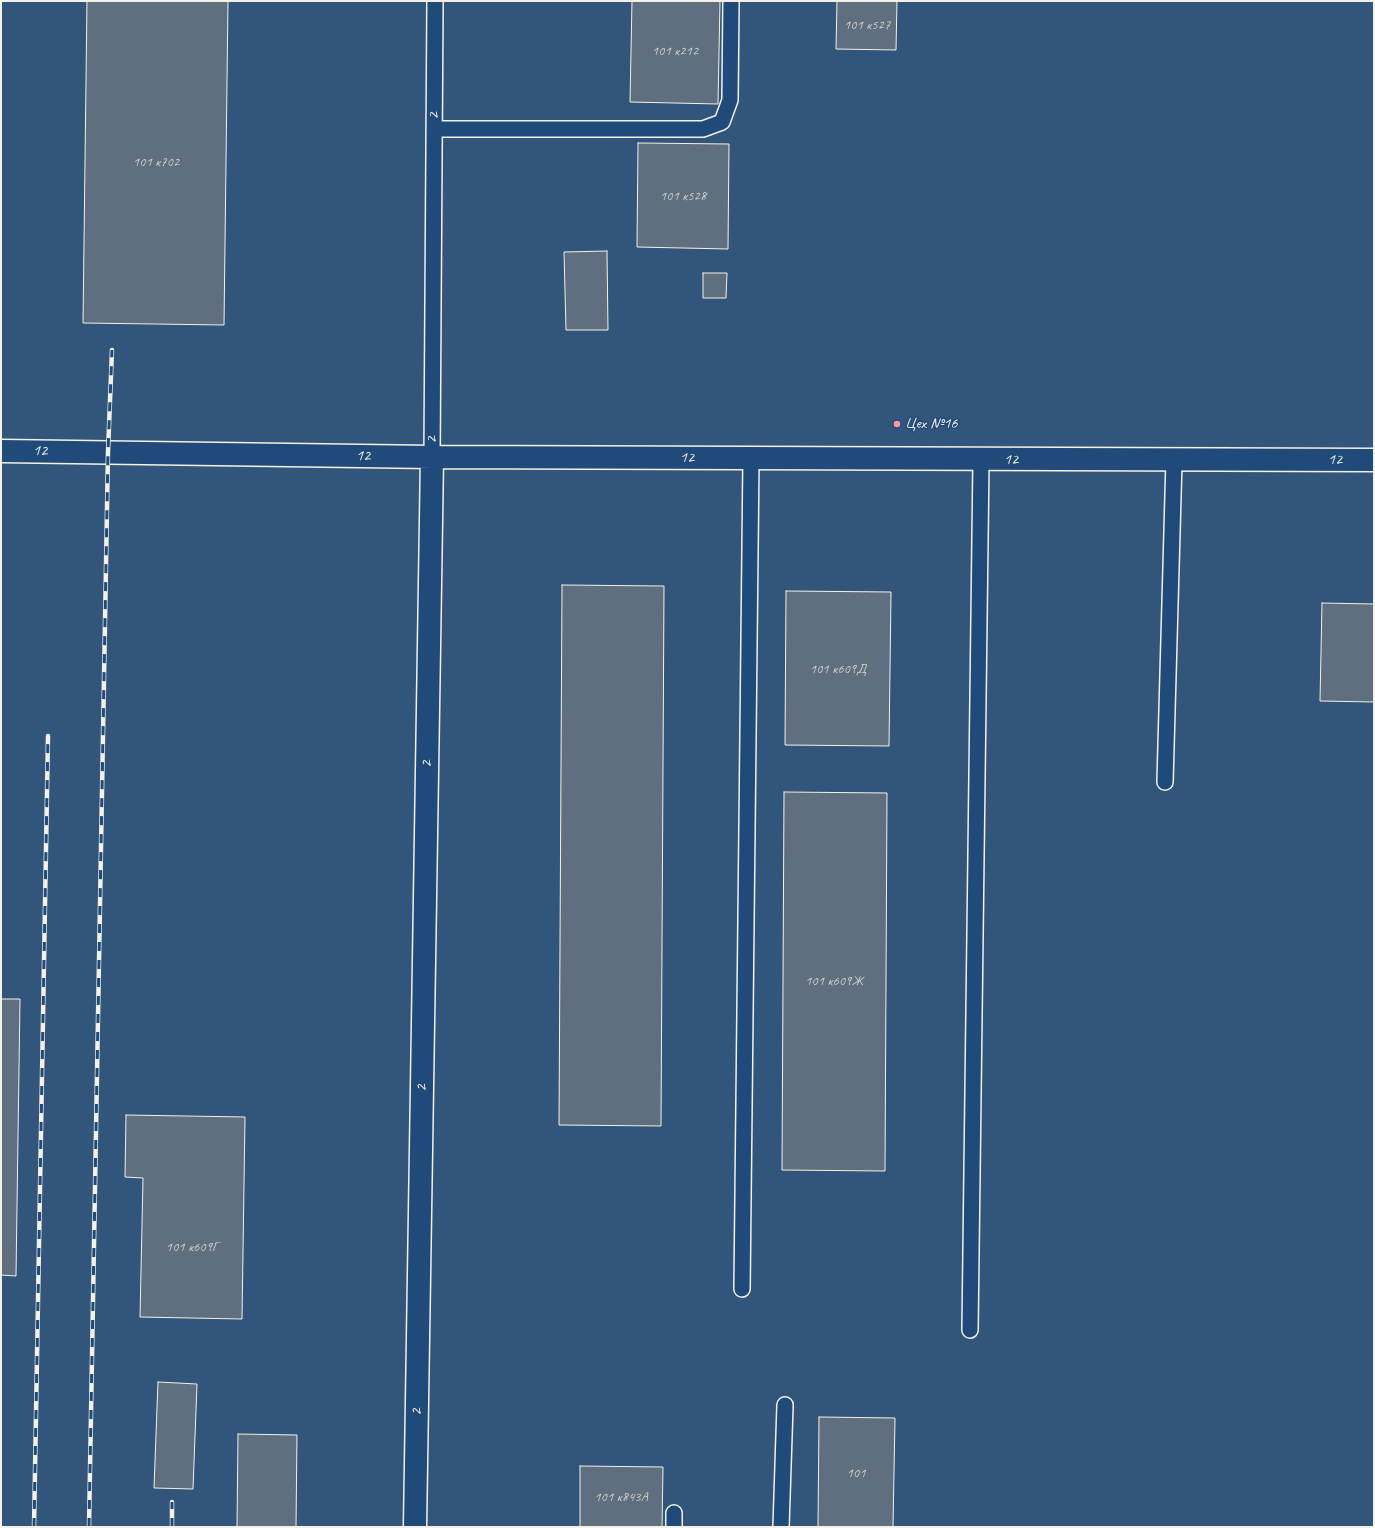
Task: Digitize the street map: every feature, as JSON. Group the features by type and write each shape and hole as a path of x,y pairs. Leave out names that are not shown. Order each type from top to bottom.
{"street":[{"name":"12","path":"1,451 432,457 981,460 1374,460"},
{"name":"2","path":"415,1527 432,457"}],"lane":[{"name":"2","path":"432,457 435,1"},
{"path":"434,129 703,129 722,122 730,100 730,1"},
{"path":"742,1289 751,458"},
{"path":"970,1330 981,460"},
{"path":"1165,782 1174,460"},
{"path":"781,1527 785,1405"}],"shaded area":[{"path":"1,1 1374,1 1374,1527 1,1527"}],"building":[{"path":"87,1 228,1 224,325 83,323"},
{"path":"632,1 720,1 718,104 630,102"},
{"path":"837,1 897,1 896,50 836,49"},
{"path":"638,143 729,144 728,249 637,247"},
{"path":"607,251 608,330 566,330 564,252"},
{"path":"703,273 727,273 726,298 703,298"},
{"path":"562,585 664,586 661,1126 559,1125"},
{"path":"786,591 891,592 889,746 785,745"},
{"path":"1322,603 1374,604 1374,702 1320,701"},
{"path":"784,792 887,793 885,1171 782,1170"},
{"path":"1,999 20,999 16,1276 1,1275"},
{"path":"126,1115 245,1117 242,1319 140,1317 143,1178 125,1177"},
{"path":"158,1382 197,1384 193,1489 154,1488"},
{"path":"819,1417 895,1418 893,1527 818,1527"},
{"path":"238,1434 297,1435 296,1527 237,1527"},
{"path":"580,1466 663,1467 662,1527 580,1527"}],"railway":[{"path":"89,1527 108,452 112,350"},
{"path":"34,1527 48,736"},
{"path":"172,1502 172,1527"}],"place":[{"name":"Цех №16","path":"897,424"}]}
